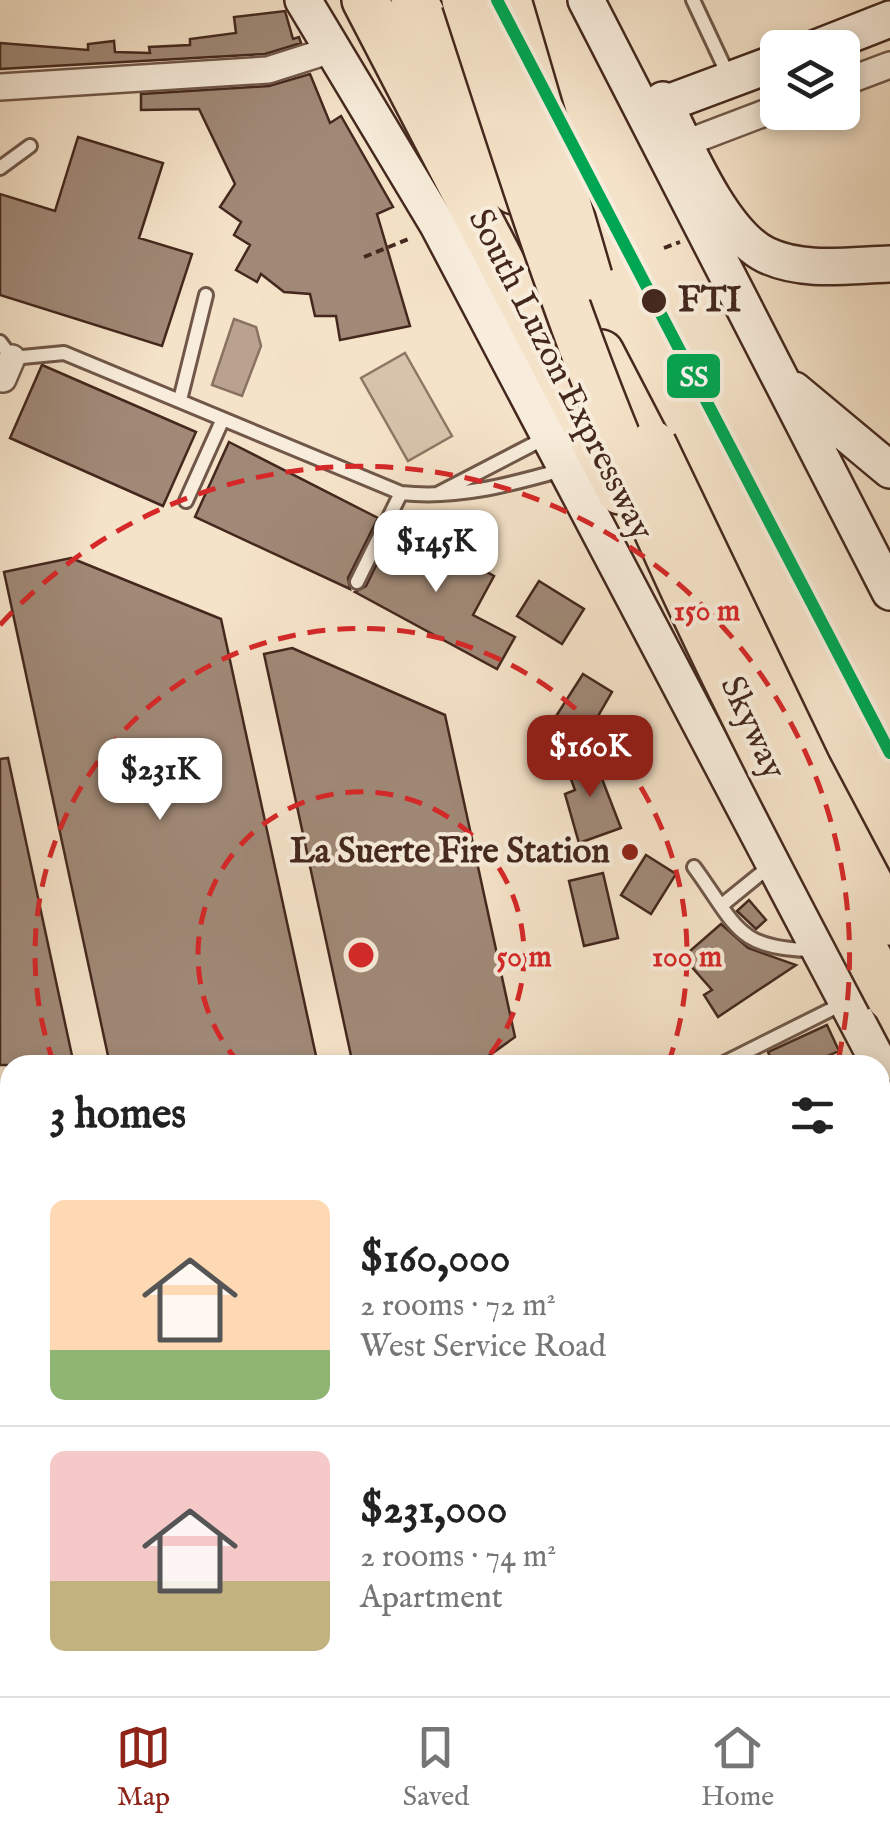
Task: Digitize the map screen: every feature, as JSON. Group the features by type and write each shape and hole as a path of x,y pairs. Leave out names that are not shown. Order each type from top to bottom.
{"highway":[{"name":"South Luzon Expressway","path":"365,0 890,1019"},
{"name":"South Luzon Expressway","path":"414,0 890,910"},
{"path":"434,0 563,285"},
{"name":"Skyway","path":"465,0 548,254 629,466 774,776 868,1000"},
{"name":"Skyway","path":"508,0 576,245 658,454 808,767 890,922"}],"main road":[{"path":"304,0 438,224 819,950 868,1000 878,1055"},
{"path":"586,0 890,592"},
{"path":"612,0 727,218 764,254 824,267 890,264"},
{"path":"860,31 890,19"},
{"path":"665,104 760,69"},
{"path":"778,376 890,470"}],"street":[{"path":"0,87 268,70 334,49"},
{"path":"860,76 890,65"},
{"path":"686,143 760,115"}],"lane":[{"path":"693,0 731,80"},
{"path":"0,168 30,146"},
{"path":"180,400 206,295"},
{"path":"5,360 64,353 401,494 432,497 488,491 566,468"},
{"path":"186,502 222,421"},
{"path":"432,497 549,436"},
{"path":"357,582 401,494"},
{"path":"722,906 773,863"},
{"path":"694,867 753,944 776,950 819,950"},
{"path":"743,1055 868,1000"}],"path":[{"path":"364,258 438,224"}],"shaded area":[{"path":"234,319 256,327 261,346 242,396 212,385"},
{"path":"405,353 452,436 408,461 361,378"}],"building":[{"path":"285,11 293,39 299,37 301,43 265,54 0,69 0,43 88,50 88,44 114,41 115,52 150,53 149,47 190,45 190,39 236,33 234,17"},
{"path":"310,74 330,123 341,116 393,207 377,214 410,326 340,340 336,316 315,316 310,294 284,292 261,274 257,282 236,270 250,245 234,235 241,222 220,207 235,184 199,109 141,110 141,94 269,86"},
{"path":"78,137 163,163 139,238 192,254 162,346 0,295 0,194 55,211"},
{"path":"42,365 196,432 163,506 10,438"},
{"path":"229,442 378,518 348,578 350,589 195,517"},
{"path":"395,527 404,527 494,576 473,615 515,637 497,669 355,592 366,586"},
{"path":"71,558 221,619 316,1055 108,1055 4,572"},
{"path":"539,581 584,609 562,644 517,616"},
{"path":"292,648 445,715 515,1037 490,1055 351,1055 264,654"},
{"path":"583,674 612,692 583,742 553,721"},
{"path":"592,753 621,828 579,843 565,794 575,790 565,763"},
{"path":"8,758 72,1055 0,1055 0,759"},
{"path":"646,855 676,874 651,914 621,895"},
{"path":"603,873 618,938 584,946 569,881"},
{"path":"749,900 766,920 756,929 737,911"},
{"path":"721,924 748,948 796,965 718,1017 704,995 712,990 683,957"},
{"path":"827,1025 839,1051 830,1055 768,1052"}],"transit line":[{"name":"SS","path":"497,0 890,753"}],"place":[{"name":"FTI","path":"654,301"},
{"name":"La Suerte Fire Station","path":"630,852"}]}
